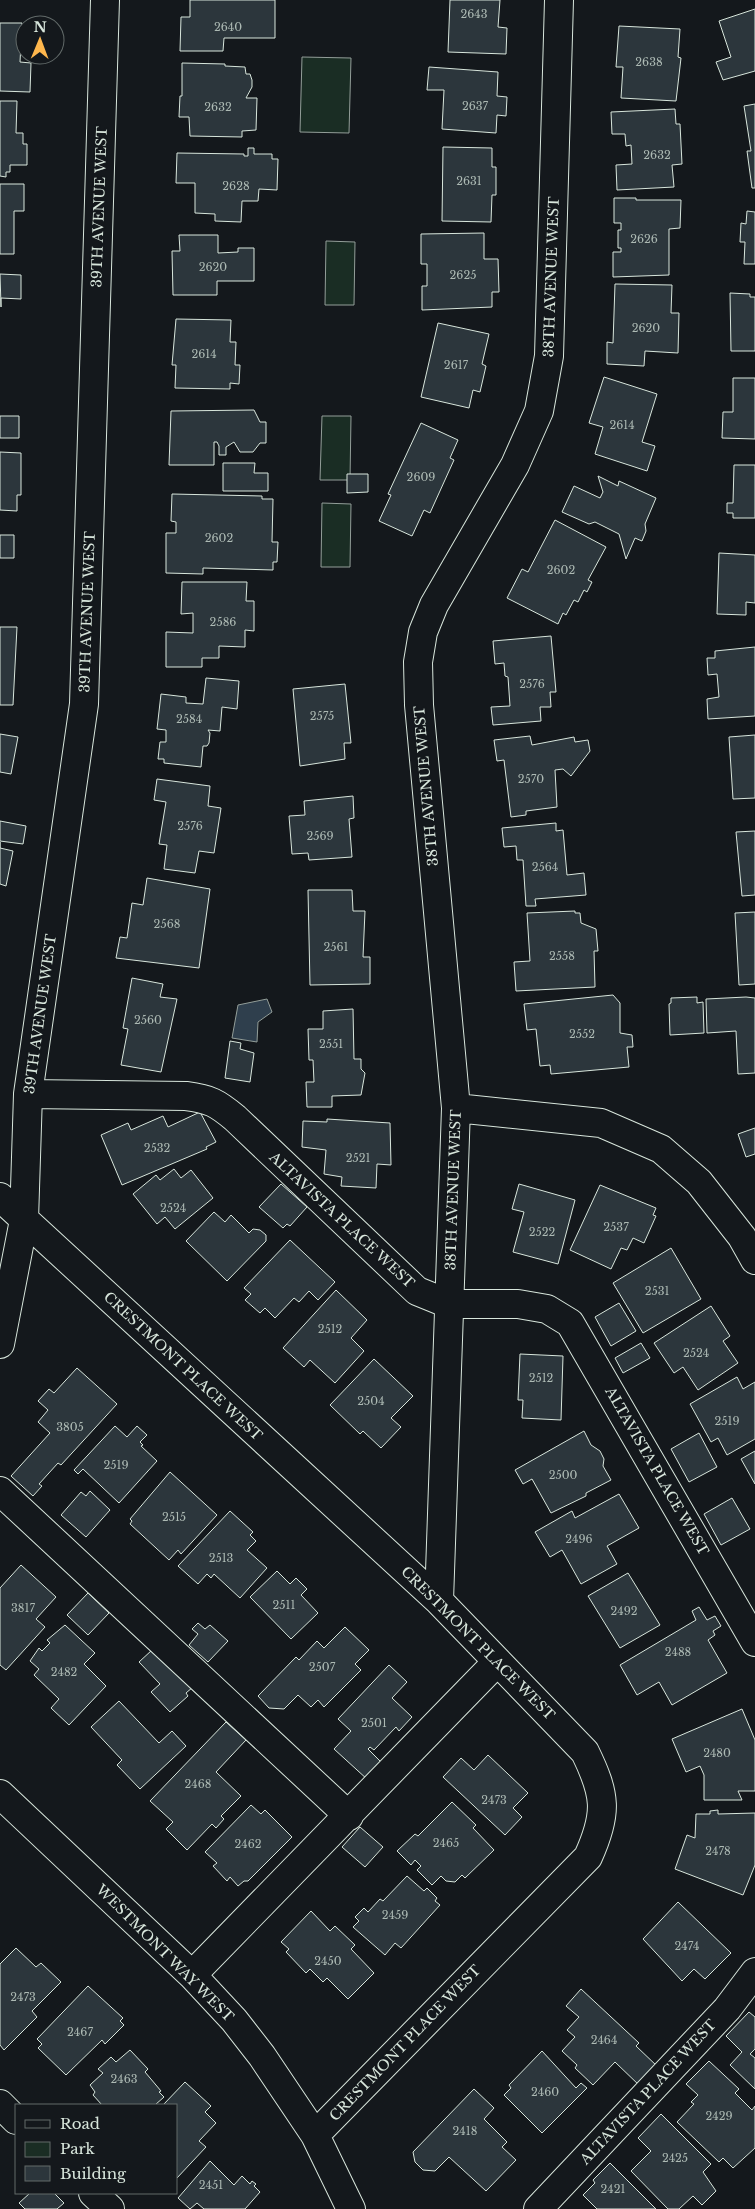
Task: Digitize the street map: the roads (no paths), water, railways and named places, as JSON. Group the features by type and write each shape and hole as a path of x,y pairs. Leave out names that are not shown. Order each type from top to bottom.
{"street":[{"name":"39TH AVENUE WEST","path":"0,1344 24,1220 28,1094 84,704 105,0"},
{"name":"38TH AVENUE WEST","path":"439,1601 456,1108 419,705 418,662 423,632 434,605 515,465 538,411 549,356 559,0"},
{"name":"ALTAVISTA PLACE WEST","path":"28,1094 186,1096 207,1099 220,1105 417,1291 449,1304 518,1304 547,1309 570,1323 755,1642"},
{"path":"456,1108 601,1123 661,1149 699,1182 742,1237 755,1260"},
{"name":"CRESTMONT PLACE WEST","path":"0,1197 439,1601 585,1752 600,1783 602,1806 599,1832 588,1857 315,2135"},
{"path":"0,1491 349,1816"},
{"path":"192,1975 497,1662"},
{"name":"WESTMONT WAY WEST","path":"0,1794 192,1975 234,2020 262,2056 315,2135 352,2209"},
{"name":"ALTAVISTA PLACE WEST","path":"538,2209 727,2009 755,1972"},
{"path":"0,2104 15,2119"},
{"path":"94,2194 110,2209"}],"water":[{"path":"267,999 272,1012 258,1022 257,1042 232,1038 238,1005"}]}
